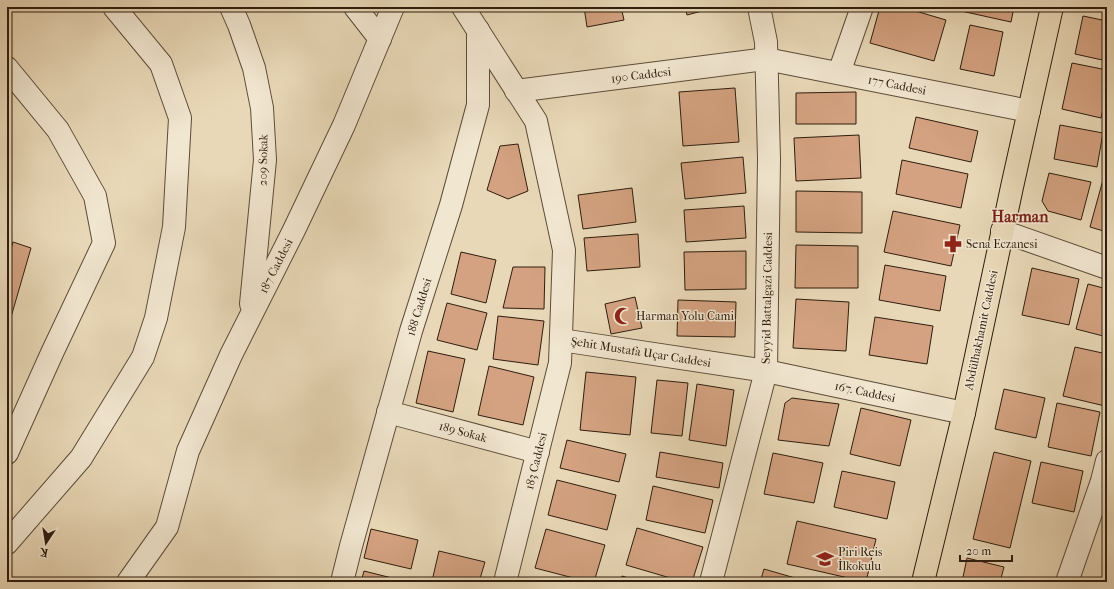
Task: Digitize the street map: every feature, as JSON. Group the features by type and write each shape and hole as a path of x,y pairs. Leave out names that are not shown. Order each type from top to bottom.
{"main road":[{"name":"Abdülhakhamit Caddesi","path":"923,582 964,413 1002,231 1052,7"}],"street":[{"path":"7,543 82,458 143,357 156,318 174,227 180,118 161,64 114,7"},
{"name":"209 Sokak","path":"231,7 254,68 262,108 265,160 250,318"},
{"path":"355,7 380,39"},
{"name":"187 Caddesi","path":"128,582 167,527 188,451 231,355 344,125 393,7"},
{"name":"Şehit Mustafa Uçar Caddesi","path":"463,7 536,122 564,250 561,340 766,371"},
{"name":"Seyyid Battalgazi Caddesi","path":"711,582 766,371 769,159 766,42 759,7"},
{"path":"840,73 862,7"},
{"name":"188 Caddesi","path":"342,582 350,546 411,331 451,205 478,105 478,30"},
{"name":"177 Caddesi","path":"766,59 1029,111"},
{"name":"190 Caddesi","path":"516,90 766,59"},
{"path":"7,68 58,130 96,196 104,243 7,453"},
{"path":"1002,231 1107,268"},
{"name":"183 Caddesi","path":"505,582 560,363 561,340"},
{"name":"167. Caddesi","path":"766,371 964,413"},
{"name":"189 Sokak","path":"388,412 538,452"},
{"path":"1067,582 1102,481 1107,462"}],"building":[{"path":"584,7 621,7 624,20 587,27"},
{"path":"685,7 717,7 687,15"},
{"path":"785,7 819,7 819,9"},
{"path":"880,7 902,7 946,20 934,61 870,43"},
{"path":"953,7 1014,7 1011,22 952,9"},
{"path":"1089,7 1107,7 1107,10"},
{"path":"1083,16 1107,21 1107,61 1075,54"},
{"path":"970,25 1003,32 994,76 960,69"},
{"path":"1072,63 1107,70 1107,92 1101,118 1062,109"},
{"path":"735,88 739,142 683,146 679,92"},
{"path":"856,92 856,124 796,124 796,93"},
{"path":"916,117 978,131 971,162 909,148"},
{"path":"1060,125 1103,133 1097,167 1054,159"},
{"path":"859,135 861,178 796,181 794,138"},
{"path":"518,144 528,191 508,199 487,190 500,146"},
{"path":"743,157 746,193 685,199 681,163"},
{"path":"902,160 968,174 961,208 896,194"},
{"path":"1049,173 1091,182 1081,220 1048,211 1042,201"},
{"path":"1104,176 1107,177 1107,232 1090,227"},
{"path":"632,188 636,222 583,229 578,195"},
{"path":"796,191 862,192 862,233 796,232"},
{"path":"744,206 746,238 686,242 684,210"},
{"path":"893,211 960,225 951,266 884,252"},
{"path":"638,234 640,267 587,271 584,238"},
{"path":"13,242 31,248 7,331 7,263"},
{"path":"796,245 858,246 858,288 795,288"},
{"path":"746,251 746,289 685,290 684,252"},
{"path":"461,252 496,260 486,303 451,294"},
{"path":"885,265 946,276 940,311 879,300"},
{"path":"513,267 545,267 544,309 503,308"},
{"path":"1032,268 1079,279 1069,325 1022,315"},
{"path":"1088,284 1107,289 1107,337 1076,329"},
{"name":"Harman Yolu Cami","path":"635,297 642,328 611,334 605,304"},
{"path":"796,299 849,302 846,351 793,348"},
{"path":"678,300 736,302 735,337 677,336"},
{"path":"447,303 487,313 477,350 437,340"},
{"path":"498,316 544,321 538,365 493,359"},
{"path":"875,317 933,326 927,364 869,355"},
{"path":"1075,347 1107,354 1107,397 1105,406 1063,396"},
{"path":"428,351 465,359 453,412 416,403"},
{"path":"489,366 534,377 523,425 478,415"},
{"path":"586,372 636,377 630,435 580,430"},
{"path":"657,380 688,383 682,436 651,433"},
{"path":"697,384 734,390 726,446 689,440"},
{"path":"1004,389 1045,398 1036,438 995,429"},
{"path":"792,398 839,404 829,446 778,440 785,403"},
{"path":"1057,403 1100,412 1091,456 1048,447"},
{"path":"861,408 911,420 900,466 850,454"},
{"path":"567,440 626,454 619,482 560,468"},
{"path":"660,452 723,463 719,488 656,477"},
{"path":"994,452 1031,461 1010,548 973,539"},
{"path":"773,453 823,463 814,503 764,494"},
{"path":"1041,462 1083,471 1074,512 1032,503"},
{"path":"842,471 895,482 887,519 834,507"},
{"path":"557,480 616,495 607,530 548,515"},
{"path":"653,486 713,500 705,533 646,520"},
{"path":"797,521 876,539 866,582 787,564"},
{"path":"637,528 703,547 692,582 684,582 626,565"},
{"path":"371,529 418,540 411,569 364,558"},
{"path":"546,529 605,545 594,582 535,568"},
{"path":"439,551 485,562 479,582 432,581"},
{"path":"967,558 1004,567 1000,582 962,582"},
{"path":"764,569 802,580 801,582 760,582"},
{"path":"364,571 408,582 361,582"},
{"path":"622,576 642,582 620,582"}],"place":[{"name":"Sena Eczanesi","path":"953,244"},
{"name":"Harman Yolu Cami","path":"623,316"},
{"name":"Piri Reis İlkokulu","path":"825,559"}],"district":[{"name":"Harman","path":"1020,216"}]}
